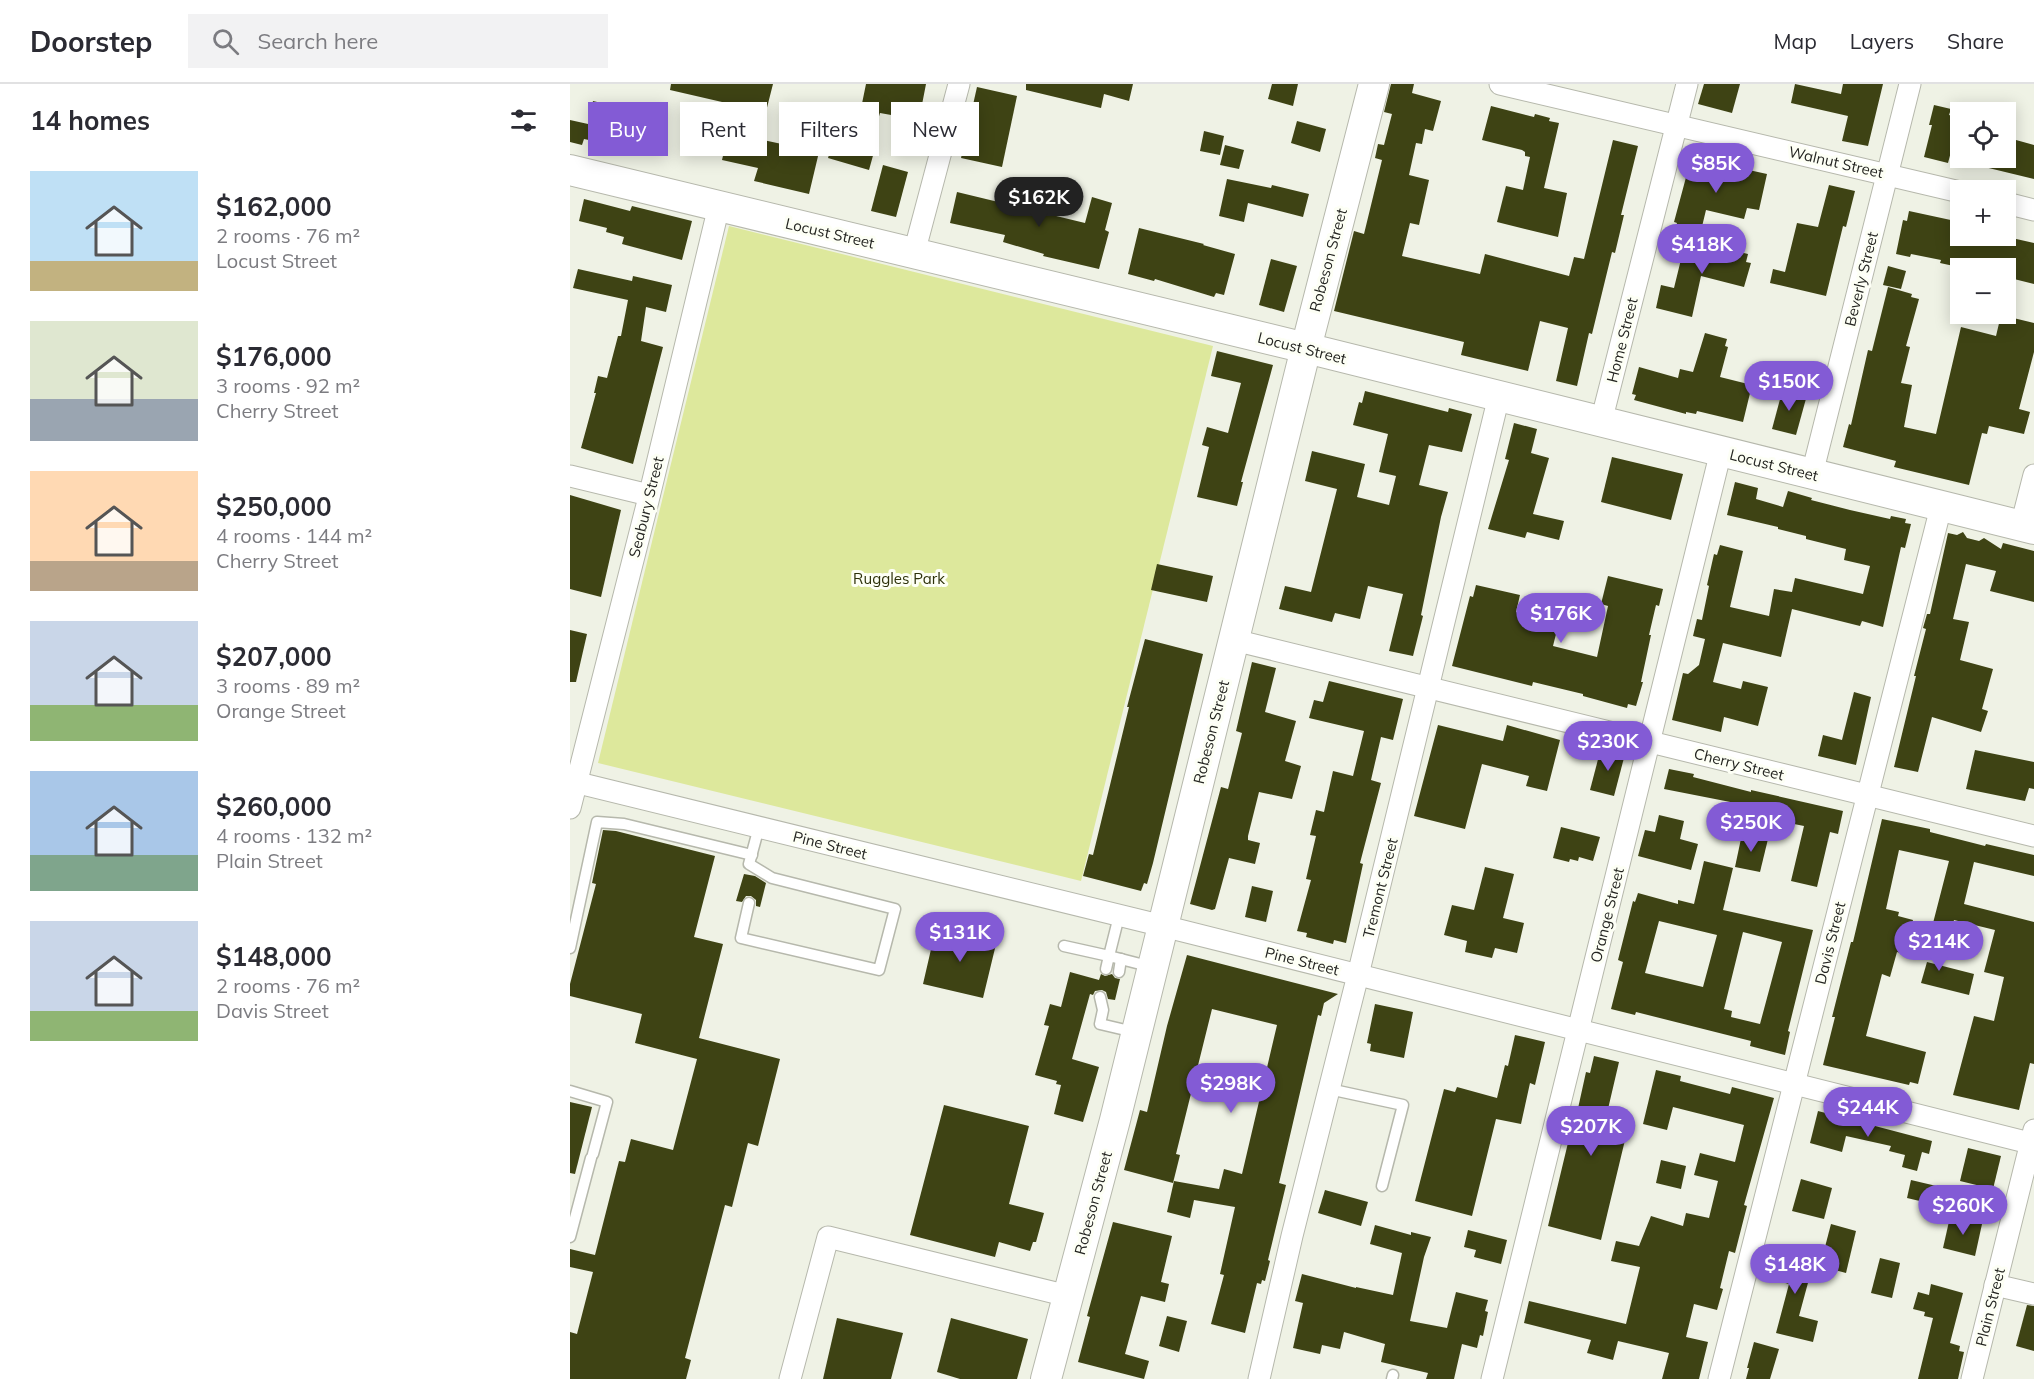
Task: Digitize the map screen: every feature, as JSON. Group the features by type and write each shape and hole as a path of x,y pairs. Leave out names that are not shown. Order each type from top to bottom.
{"street":[{"path":"915,253 959,84"},
{"name":"Robeson Street","path":"1046,1379 1153,967 1306,348 1374,84"},
{"name":"Walnut Street","path":"1500,84 1950,190"},
{"name":"Home Street","path":"1601,422 1687,84"},
{"name":"Beverly Street","path":"1812,474 1910,84"},
{"name":"Locust Street","path":"570,170 1306,348 2028,528"},
{"name":"Seabury Street","path":"570,808 573,782 649,495 719,206"},
{"path":"2016,206 2034,210"},
{"name":"Tremont Street","path":"1259,1379 1292,1236 1429,688 1499,396"},
{"name":"Orange Street","path":"1491,1379 1722,452"},
{"path":"570,476 649,495"},
{"path":"2028,528 2034,476"},
{"name":"Davis Street","path":"1719,1379 1941,507"},
{"name":"Cherry Street","path":"1234,640 2034,836"},
{"name":"Pine Street","path":"573,782 1163,926 1794,1084 2033,1139"},
{"name":"Plain Street","path":"1972,1379 2033,1139"},
{"path":"790,1379 828,1237 1068,1296"},
{"path":"1995,1285 2034,1294"}],"lane":[{"path":"570,948 597,822 624,824 752,855"},
{"path":"749,903 741,938 879,970 895,909 756,873 749,864 759,827"},
{"path":"1106,969 1119,916"},
{"path":"1064,946 1153,967"},
{"path":"1119,972 1121,959"},
{"path":"1100,997 1103,1010 1100,1024 1136,1033"},
{"path":"1103,1010 1112,999"},
{"path":"1329,1089 1403,1105 1382,1186"},
{"path":"570,1091 607,1102 570,1237"}],"green space":[{"name":"Ruggles Park","path":"729,226 1213,346 1081,881 598,763"}],"building":[{"path":"671,84 773,84 767,108 767,102 722,102 670,90"},
{"path":"866,84 926,84 922,102 891,102 891,115 880,113 879,116 879,102 862,102"},
{"path":"1026,84 1133,84 1129,101 1104,94 1101,108 1026,90"},
{"path":"1272,84 1298,84 1293,106 1268,99"},
{"path":"1391,84 1414,84 1412,93 1441,101 1433,131 1425,129 1422,144 1416,143 1409,175 1429,180 1419,225 1410,223 1402,256 1480,274 1485,254 1569,276 1574,257 1584,259 1613,140 1638,146 1621,215 1624,215 1615,253 1612,252 1577,386 1556,381 1568,328 1540,321 1528,371 1461,355 1464,342 1334,311 1354,231 1364,234 1382,160 1375,158 1378,144 1384,145 1392,114 1384,112"},
{"path":"1704,84 1740,84 1732,113 1698,104"},
{"path":"1795,84 1841,94 1843,84 1883,84 1868,146 1842,141 1848,116 1791,103"},
{"path":"977,87 1017,96 1002,167 961,158 961,156 979,156 979,102 974,102"},
{"path":"1934,105 1950,109 1948,163 1924,157 1932,125 1929,125"},
{"path":"1491,106 1534,117 1535,114 1559,123 1544,188 1567,193 1558,237 1497,222 1506,186 1523,190 1530,157 1525,156 1522,150 1482,140"},
{"path":"570,120 588,124 588,140 584,139 582,145 570,142"},
{"path":"1297,121 1326,129 1320,152 1291,143"},
{"path":"1204,131 1224,136 1220,155 1200,151"},
{"path":"2016,140 2034,145 2034,179 1989,168 2016,168"},
{"path":"767,141 779,143 779,156 818,156 809,194 754,181 758,168 722,160 723,156 767,156"},
{"path":"1225,145 1244,150 1239,169 1220,165"},
{"path":"1692,155 1767,174 1759,210 1747,208 1744,219 1706,210 1699,239 1674,233 1677,223 1674,222"},
{"path":"829,156 873,156 869,170 828,158"},
{"path":"883,165 908,172 896,217 871,211"},
{"path":"1227,179 1271,188 1272,185 1309,194 1303,217 1248,203 1244,222 1219,216"},
{"path":"1829,185 1855,191 1846,227 1843,226 1826,296 1770,283 1773,269 1785,272 1797,223 1818,227"},
{"path":"957,192 1085,223 1092,197 1112,203 1105,230 1109,232 1099,269 1043,256 1044,254 1003,242 1005,235 950,223"},
{"path":"584,199 630,211 632,206 692,221 682,260 622,244 624,237 606,232 607,228 579,221"},
{"path":"1909,211 1950,220 1950,246 2016,246 2016,239 2034,243 2034,284 2016,280 2016,258 1950,258 1950,265 1940,263 1941,260 1911,254 1910,257 1896,254 1903,220 1907,221"},
{"path":"1139,228 1235,254 1224,295 1216,293 1214,297 1155,279 1154,281 1128,274"},
{"path":"1686,239 1748,254 1746,262 1751,263 1744,287 1701,276 1692,317 1656,308 1661,285 1674,288"},
{"path":"1271,259 1297,266 1284,312 1259,305"},
{"path":"1888,266 1906,271 1901,289 1883,285"},
{"path":"578,269 632,281 633,276 672,285 666,312 646,307 641,341 663,347 633,464 581,448 596,393 594,393 598,376 607,378 618,336 621,336 628,300 573,288"},
{"path":"1888,287 1912,294 1911,297 1919,299 1906,346 1910,347 1901,383 1912,385 1904,427 1936,434 1961,327 1996,336 1999,324 2016,324 2016,319 2034,323 2034,352 2019,409 2030,412 2024,434 1989,426 1987,434 1982,433 1969,485 1894,467 1896,461 1843,447 1849,424 1851,425 1868,350 1872,351"},
{"path":"1705,333 1727,339 1725,346 1728,347 1720,377 1752,385 1743,422 1697,411 1696,414 1686,412 1686,414 1634,400 1636,395 1632,394 1639,367 1678,378 1680,369 1693,372"},
{"path":"1217,351 1273,365 1241,482 1243,482 1237,506 1197,497 1209,447 1202,445 1207,427 1228,433 1241,383 1211,376"},
{"path":"1783,388 1807,395 1796,435 1772,429"},
{"path":"1365,391 1448,412 1449,408 1472,414 1462,452 1429,445 1419,485 1448,492 1413,656 1389,651 1403,594 1368,586 1360,619 1335,613 1332,622 1279,609 1285,586 1311,592 1337,489 1305,481 1312,451 1365,464 1357,497 1389,505 1396,476 1379,472 1388,434 1353,425 1359,402 1362,403"},
{"path":"1514,423 1537,429 1531,453 1549,458 1533,514 1564,521 1559,540 1527,532 1525,538 1488,529 1509,460 1505,459"},
{"path":"1612,457 1683,474 1671,520 1601,502"},
{"path":"1735,482 1758,488 1756,499 1783,507 1788,491 1812,498 1811,500 1850,510 1890,519 1891,516 1906,519 1905,523 1911,524 1905,548 1901,547 1883,627 1862,621 1860,626 1792,609 1781,657 1723,643 1713,682 1741,689 1743,681 1768,687 1758,726 1724,717 1721,732 1672,720 1683,673 1688,674 1699,665 1705,639 1693,636 1697,619 1702,620 1714,554 1717,555 1720,545 1743,551 1730,607 1769,616 1774,589 1792,592 1795,578 1863,594 1870,566 1844,560 1846,549 1806,539 1806,536 1778,529 1778,527 1727,515"},
{"path":"570,495 621,510 601,597 570,589"},
{"path":"1963,532 1967,538 1979,541 1984,538 2001,549 2003,543 2034,551 2034,602 1990,591 1996,571 1966,564 1953,619 1969,622 1960,660 1993,669 1982,709 1988,711 1981,732 1932,717 1918,772 1894,767 1926,629 1923,628 1927,614 1930,614 1948,533 1957,535"},
{"path":"1157,564 1213,576 1207,602 1151,590"},
{"path":"1608,576 1663,589 1659,606 1656,605 1649,635 1651,635 1641,682 1643,682 1636,706 1628,704 1627,708 1533,682 1532,686 1452,666 1470,596 1473,597 1476,585 1520,595 1516,612 1559,622 1553,646 1597,657 1608,606 1601,604"},
{"path":"570,630 587,634 576,682 570,682"},
{"path":"1145,639 1203,654 1153,863 1147,884 1144,883 1141,891 1083,876 1089,854 1093,855"},
{"path":"1252,662 1276,668 1265,712 1296,721 1285,761 1301,766 1292,799 1259,792 1248,836 1248,840 1260,843 1255,864 1229,858 1215,909 1212,910 1190,904 1221,787 1228,789 1242,733 1236,731"},
{"path":"1329,681 1403,699 1393,740 1381,737 1371,780 1381,783 1360,863 1363,864 1346,943 1334,940 1333,944 1306,937 1307,933 1297,931 1311,880 1306,879 1316,836 1310,835 1316,810 1324,812 1333,771 1353,776 1364,731 1309,718 1314,700 1323,702"},
{"path":"1854,692 1871,697 1856,765 1818,756 1823,735 1842,740"},
{"path":"1438,725 1503,741 1507,725 1560,740 1547,791 1526,786 1529,776 1482,764 1465,829 1414,816"},
{"path":"1601,748 1625,754 1614,796 1590,790"},
{"path":"1975,750 2034,762 2034,789 2029,788 2025,801 1966,789"},
{"path":"1669,769 1694,774 1693,777 1751,792 1751,790 1843,811 1838,834 1830,832 1817,887 1791,881 1804,826 1784,822 1786,813 1664,789"},
{"path":"1659,815 1684,821 1680,839 1698,844 1691,870 1638,856 1645,830 1655,832"},
{"path":"1882,819 1930,829 1930,832 1985,846 1986,844 2034,855 2034,876 1974,862 1964,904 2034,922 2034,1064 2030,1063 2019,1110 1953,1095 1974,1016 1994,1021 2004,977 1984,972 1995,930 1954,920 1951,932 1932,927 1949,861 1899,850 1886,909 1899,912 1898,916 1913,920 1905,954 1897,952 1890,977 1882,974 1866,1036 1926,1052 1918,1084 1910,1082 1909,1085 1823,1065 1835,1017 1832,1017 1851,942 1853,942"},
{"path":"1561,827 1600,837 1593,861 1579,857 1578,861 1570,859 1569,862 1553,858"},
{"path":"603,830 616,831 715,856 694,937 723,944 699,1038 780,1059 758,1146 748,1143 732,1207 725,1205 685,1358 691,1360 686,1379 570,1379 570,1332 577,1334 593,1272 570,1267 570,1249 595,1255 619,1161 625,1162 631,1139 673,1150 697,1059 635,1043 642,1014 570,996 570,984 596,884 592,883"},
{"path":"1742,834 1768,839 1760,872 1735,867"},
{"path":"1704,861 1733,868 1723,910 1813,930 1788,1031 1790,1032 1785,1055 1750,1046 1751,1041 1636,1012 1635,1015 1611,1009 1623,962 1618,960 1633,901 1635,902 1638,893 1678,904 1678,900 1694,904","holes":["1659,921 1717,935 1703,987 1645,973","1743,932 1782,942 1760,1024 1731,1017 1732,1011 1724,1009"]},
{"path":"1485,867 1514,874 1503,918 1524,923 1517,953 1495,948 1492,958 1465,952 1467,941 1444,935 1452,905 1474,910"},
{"path":"744,874 755,876 766,883 760,907 756,906 756,900 751,896 746,896 742,902 736,901"},
{"path":"1252,886 1273,891 1266,922 1245,917"},
{"path":"950,929 997,940 983,998 923,984 935,932 948,935"},
{"path":"1187,955 1338,994 1324,1003 1321,1016 1318,1015 1279,1183 1286,1185 1268,1260 1270,1261 1265,1281 1262,1280 1261,1284 1257,1283 1245,1333 1211,1324 1224,1275 1220,1274 1235,1207 1194,1200 1190,1218 1167,1212 1174,1181 1219,1189 1224,1169 1242,1174 1277,1025 1212,1009 1176,1154 1180,1155 1173,1183 1124,1170 1140,1110 1147,1112 1167,1026"},
{"path":"1927,962 1974,974 1969,995 1921,983"},
{"path":"1070,972 1099,980 1101,974 1105,976 1112,974 1115,978 1120,979 1115,1000 1108,999 1106,992 1102,990 1095,991 1093,995 1090,994 1072,1059 1099,1067 1083,1122 1054,1114 1061,1085 1056,1084 1057,1081 1035,1075 1049,1026 1044,1025 1050,1004 1061,1007"},
{"path":"1375,1004 1413,1012 1404,1058 1370,1051 1371,1044 1367,1043"},
{"path":"1515,1035 1545,1042 1535,1085 1530,1083 1521,1124 1496,1119 1472,1216 1415,1201 1444,1089 1455,1092 1457,1087 1497,1098"},
{"path":"1594,1056 1619,1062 1608,1109 1631,1115 1601,1240 1548,1226 1586,1072 1590,1073"},
{"path":"1656,1070 1681,1076 1680,1081 1730,1094 1732,1087 1774,1098 1744,1205 1747,1206 1735,1253 1729,1251 1717,1310 1694,1304 1686,1337 1708,1342 1699,1379 1662,1379 1669,1353 1618,1341 1613,1360 1587,1353 1591,1340 1524,1323 1529,1301 1626,1324 1640,1267 1611,1261 1616,1241 1639,1246 1651,1216 1683,1226 1686,1213 1709,1218 1718,1181 1694,1175 1700,1153 1735,1162 1744,1125 1673,1107 1667,1130 1643,1124"},
{"path":"570,1102 592,1107 575,1174 570,1173"},
{"path":"944,1105 1029,1126 1009,1204 1044,1213 1036,1242 1033,1242 1030,1251 999,1242 995,1257 910,1235"},
{"path":"1818,1111 1932,1141 1929,1154 1922,1152 1917,1171 1902,1167 1905,1155 1889,1151 1891,1146 1846,1136 1842,1152 1810,1143"},
{"path":"1968,1148 2001,1156 1993,1189 1960,1181"},
{"path":"1661,1160 1686,1166 1681,1189 1656,1183"},
{"path":"1801,1179 1832,1188 1824,1219 1792,1211"},
{"path":"1911,1180 1966,1193 1962,1211 1907,1198"},
{"path":"1325,1190 1368,1202 1361,1226 1318,1213"},
{"path":"1950,1217 1982,1224 1975,1256 1943,1248"},
{"path":"1113,1222 1172,1236 1161,1282 1169,1284 1165,1302 1141,1296 1125,1354 1149,1361 1144,1379 1078,1362 1090,1317 1087,1316"},
{"path":"1831,1224 1856,1231 1846,1273 1820,1266"},
{"path":"1375,1225 1411,1235 1411,1232 1431,1237 1424,1257 1410,1321 1447,1328 1456,1292 1488,1300 1483,1336 1480,1335 1477,1348 1462,1344 1454,1379 1426,1379 1428,1373 1381,1362 1385,1344 1344,1332 1340,1349 1322,1345 1320,1354 1293,1348 1303,1303 1295,1301 1302,1274 1393,1295 1402,1253 1370,1244"},
{"path":"1468,1230 1507,1240 1501,1264 1474,1257 1476,1250 1464,1247"},
{"path":"1782,1248 1815,1257 1799,1316 1818,1321 1813,1342 1776,1333 1789,1284 1774,1280"},
{"path":"1880,1258 1900,1263 1892,1298 1871,1293"},
{"path":"1931,1284 1963,1293 1950,1343 1960,1346 1959,1351 1964,1352 1958,1379 1918,1379 1933,1318 1924,1316 1925,1312 1913,1309 1918,1292 1929,1295"},
{"path":"2027,1305 2034,1306 2034,1351 2016,1346"},
{"path":"1167,1316 1187,1321 1179,1352 1159,1346"},
{"path":"837,1318 903,1333 891,1379 823,1379"},
{"path":"951,1318 1028,1339 1017,1379 960,1379 937,1372"},
{"path":"1754,1342 1779,1349 1770,1379 1746,1379"}]}
